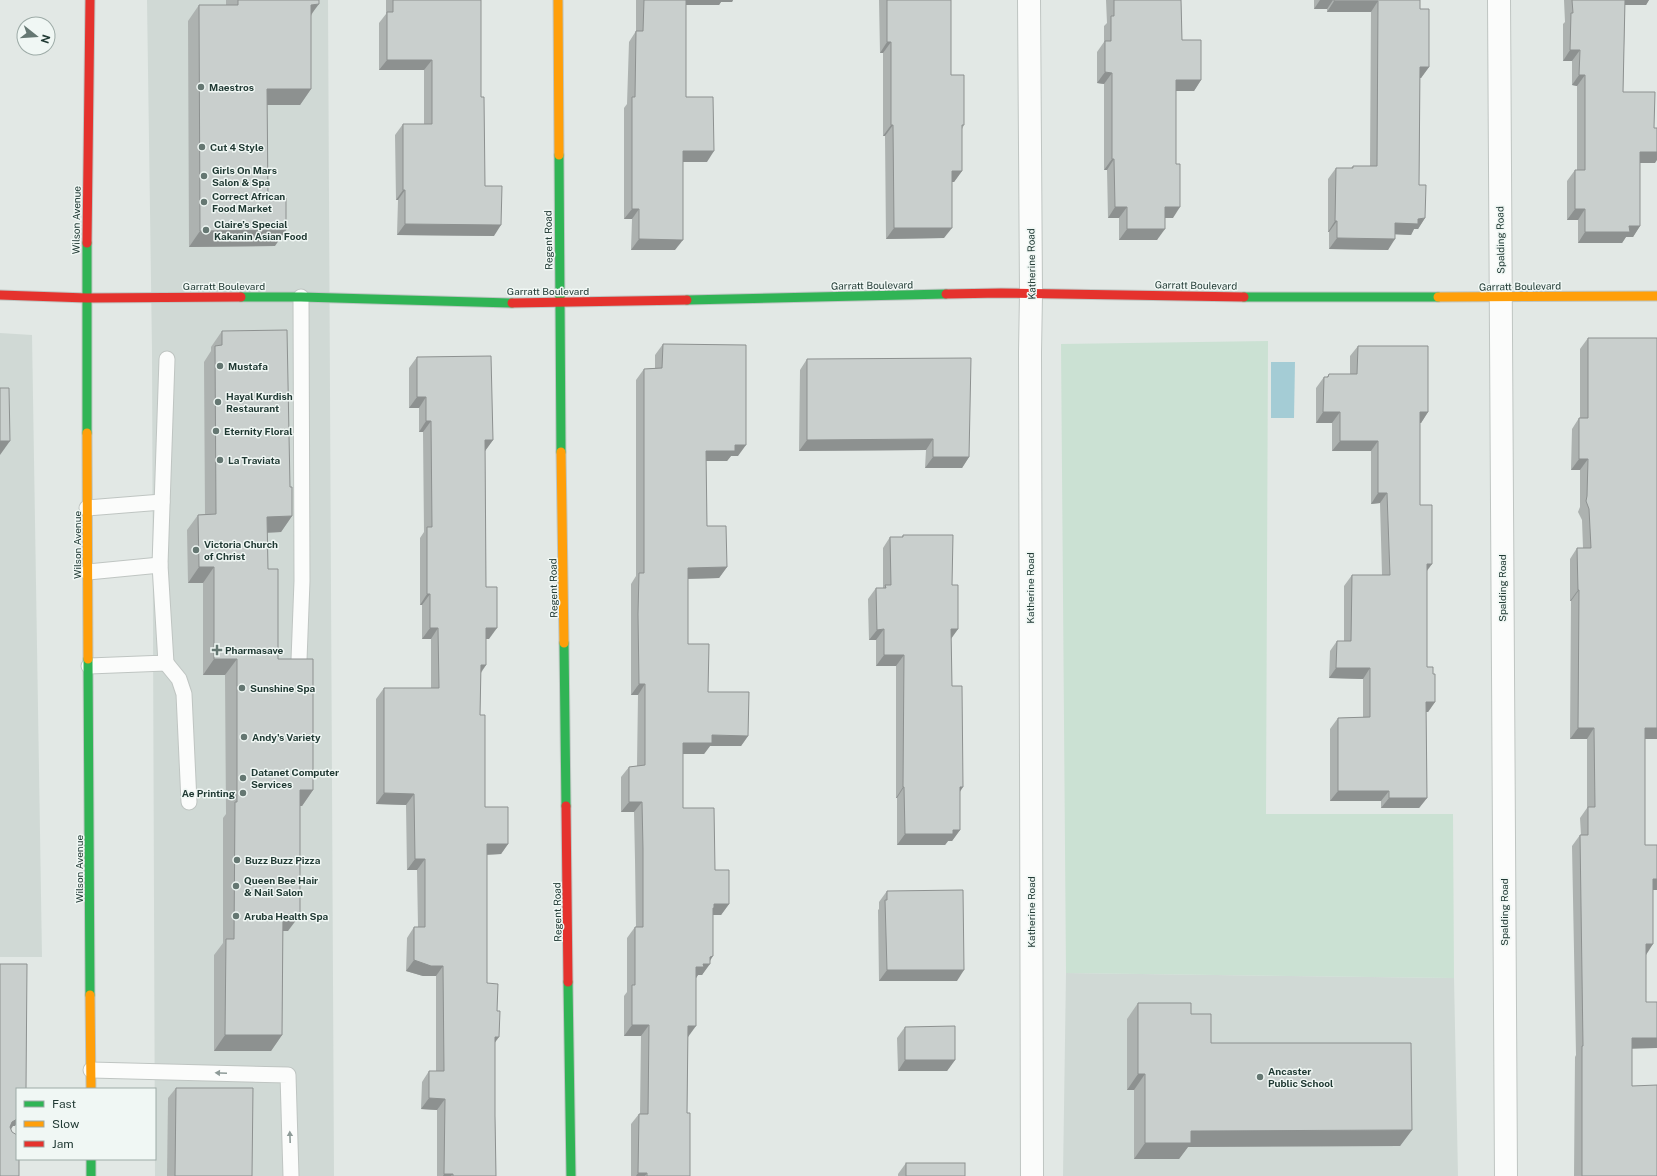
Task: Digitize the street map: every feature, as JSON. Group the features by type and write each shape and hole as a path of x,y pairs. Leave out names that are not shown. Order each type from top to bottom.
{"street":[{"name":"Wilson Avenue","path":"90,0 87,298 91,1088"},
{"name":"Regent Road","path":"558,0 559,257 561,302 571,1176"},
{"name":"Katherine Road","path":"1029,0 1031,294 1032,1176"},
{"name":"Spalding Road","path":"1499,0 1506,1176"},
{"name":"Garratt Boulevard","path":"0,296 87,298 301,297 525,303 1031,294 1336,298 1657,296"},
{"path":"91,1160 91,1176"}],"lane":[{"path":"299,660 302,581 301,297"},
{"path":"167,359 160,565 166,663 179,679 184,694 189,802"},
{"path":"88,508 162,502"},
{"path":"88,572 160,565"},
{"path":"88,666 166,663"},
{"path":"91,1070 288,1075 291,1176"}],"shaded area":[{"path":"147,0 328,0 334,1176 155,1176 156,1088 155,1088 152,351"},
{"path":"0,333 32,335 42,957 0,957"},
{"name":"Ancaster Public School","path":"1066,973 1454,978 1458,1176 1063,1176"}],"green space":[{"path":"1268,341 1266,814 1453,814 1454,978 1066,973 1061,344"}],"water":[{"path":"1271,362 1295,362 1294,418 1271,418"}],"building":[{"path":"238,0 319,0 319,4 311,5 311,89 267,89 268,198 286,198 286,230 200,231 199,5 238,5"},
{"path":"393,0 481,0 481,97 484,97 485,186 502,186 501,225 405,224 405,190 403,190 403,124 432,124 432,60 387,60 387,12 393,12"},
{"path":"644,0 686,0 686,97 713,97 714,151 683,151 683,240 639,239 639,209 632,209 632,97 635,97 636,31 643,31"},
{"path":"887,0 951,0 951,75 964,75 962,171 952,171 952,228 894,228 893,125 891,125 891,42 887,42"},
{"path":"1114,0 1181,0 1182,40 1201,40 1201,80 1176,80 1176,164 1180,164 1180,207 1165,207 1165,229 1127,229 1127,207 1115,207 1114,159 1112,159 1112,73 1105,72 1105,41 1111,41 1111,16 1114,16"},
{"path":"1334,0 1420,0 1420,9 1429,9 1429,67 1420,67 1419,185 1426,185 1425,218 1418,219 1418,224 1395,223 1395,239 1337,238 1337,221 1335,221 1336,168 1377,166 1378,1"},
{"path":"1572,0 1625,0 1623,92 1655,92 1654,128 1657,128 1657,152 1640,152 1640,226 1629,226 1630,232 1585,232 1585,209 1575,209 1575,170 1585,170 1585,75 1579,75 1580,50 1570,50 1571,13 1573,13"},
{"path":"287,330 290,487 292,487 292,516 267,517 268,569 278,569 278,659 313,659 313,790 300,790 300,915 283,915 282,1035 225,1035 226,939 234,939 235,802 237,802 237,659 214,659 214,567 199,567 198,515 216,514 215,346 222,345 222,331"},
{"path":"1588,338 1657,338 1657,728 1645,728 1645,845 1657,845 1657,879 1653,879 1653,944 1646,944 1646,1002 1657,1002 1657,1038 1632,1038 1632,1086 1657,1085 1657,1176 1582,1176 1583,1046 1580,835 1588,835 1588,807 1595,807 1594,728 1578,728 1579,590 1577,548 1591,548 1589,509 1586,501 1588,459 1579,459 1579,418 1588,418"},
{"path":"663,344 746,345 746,445 735,445 735,451 706,451 707,526 726,526 727,567 688,568 688,644 709,644 708,692 749,692 748,736 712,735 712,743 683,743 683,808 714,808 715,870 729,870 729,904 714,904 713,956 710,957 710,964 703,964 704,967 696,967 696,1026 688,1026 687,1113 690,1113 690,1176 647,1176 647,1173 638,1173 639,1114 648,1114 649,1025 632,1025 632,985 635,985 635,927 643,927 642,802 629,802 629,767 645,765 645,684 639,684 638,614 639,573 644,573 644,369 662,368"},
{"path":"1358,346 1428,346 1428,412 1420,412 1420,505 1432,505 1432,564 1427,564 1427,667 1433,667 1433,674 1435,674 1435,702 1426,702 1427,798 1389,798 1389,791 1338,791 1338,718 1370,717 1370,668 1336,668 1337,641 1351,641 1352,575 1390,575 1387,493 1378,493 1378,441 1340,441 1340,412 1323,412 1324,377 1328,377 1329,374 1357,374"},
{"path":"491,356 493,440 485,440 486,587 497,587 497,628 486,628 486,665 481,665 480,715 485,715 485,807 508,807 508,844 487,844 487,983 498,984 497,1011 500,1011 499,1037 495,1037 496,1176 453,1176 453,1174 444,1174 445,1099 429,1098 429,1071 444,1071 443,966 431,966 414,960 414,927 425,927 425,859 415,859 414,794 384,793 384,688 439,688 438,628 430,628 430,594 427,594 427,527 432,527 431,421 426,421 426,397 417,397 417,357"},
{"path":"971,358 969,457 933,457 933,439 807,440 807,359"},
{"path":"0,388 9,388 10,441 0,441"},
{"path":"903,535 953,535 952,585 958,585 958,629 951,629 952,686 962,686 963,787 960,787 960,830 953,830 953,834 905,834 903,787 904,655 884,655 884,629 877,630 876,588 886,588 885,585 891,585 890,537 903,537"},
{"path":"963,890 964,970 887,970 885,900 887,900 887,891"},
{"path":"0,964 27,964 26,1088 16,1088 16,1120 12,1122 10,1127 12,1132 16,1134 16,1160 19,1160 19,1176 0,1176"},
{"path":"1138,1003 1191,1003 1191,1014 1211,1014 1211,1043 1411,1043 1412,1130 1191,1131 1191,1143 1145,1143 1145,1074 1138,1074"},
{"path":"955,1026 955,1060 905,1060 905,1027"},
{"path":"176,1088 253,1088 252,1176 175,1176"},
{"path":"906,1163 965,1163 965,1176 906,1176"}],"traffic: fast":[{"path":"559,155 561,452"},
{"path":"87,243 87,433"},
{"path":"687,300 946,294"},
{"path":"241,297 301,297 512,303"},
{"path":"1244,297 1438,297"},
{"path":"564,643 566,806"},
{"path":"88,659 90,995"},
{"path":"568,982 571,1176"},
{"path":"91,1160 91,1176"}],"traffic: slow":[{"path":"558,0 559,155"},
{"path":"1438,297 1657,296"},
{"path":"87,433 88,659"},
{"path":"561,452 564,643"},
{"path":"90,995 91,1088"}],"traffic: jam":[{"path":"87,243 90,0"},
{"path":"946,294 1001,293 1244,297"},
{"path":"0,295 87,298 241,297"},
{"path":"512,303 687,300"},
{"path":"566,806 568,982"}],"place":[{"name":"Maestros","path":"201,87"},
{"name":"Cut 4 Style","path":"202,147"},
{"name":"Girls On Mars Salon & Spa","path":"204,176"},
{"name":"Correct African Food Market","path":"204,202"},
{"name":"Claire’s Special Kakanin Asian Food","path":"206,230"},
{"name":"Mustafa","path":"220,366"},
{"name":"Hayal Kurdish Restaurant","path":"218,402"},
{"name":"Eternity Floral","path":"216,431"},
{"name":"La Traviata","path":"220,460"},
{"name":"Victoria Church of Christ","path":"196,550"},
{"name":"Pharmasave","path":"217,650"},
{"name":"Sunshine Spa","path":"242,688"},
{"name":"Andy's Variety","path":"244,737"},
{"name":"Datanet Computer Services","path":"243,778"},
{"name":"Ae Printing","path":"243,793"},
{"name":"Buzz Buzz Pizza","path":"237,860"},
{"name":"Queen Bee Hair & Nail Salon","path":"236,886"},
{"name":"Aruba Health Spa","path":"236,916"},
{"name":"Ancaster Public School","path":"1260,1077"}]}
